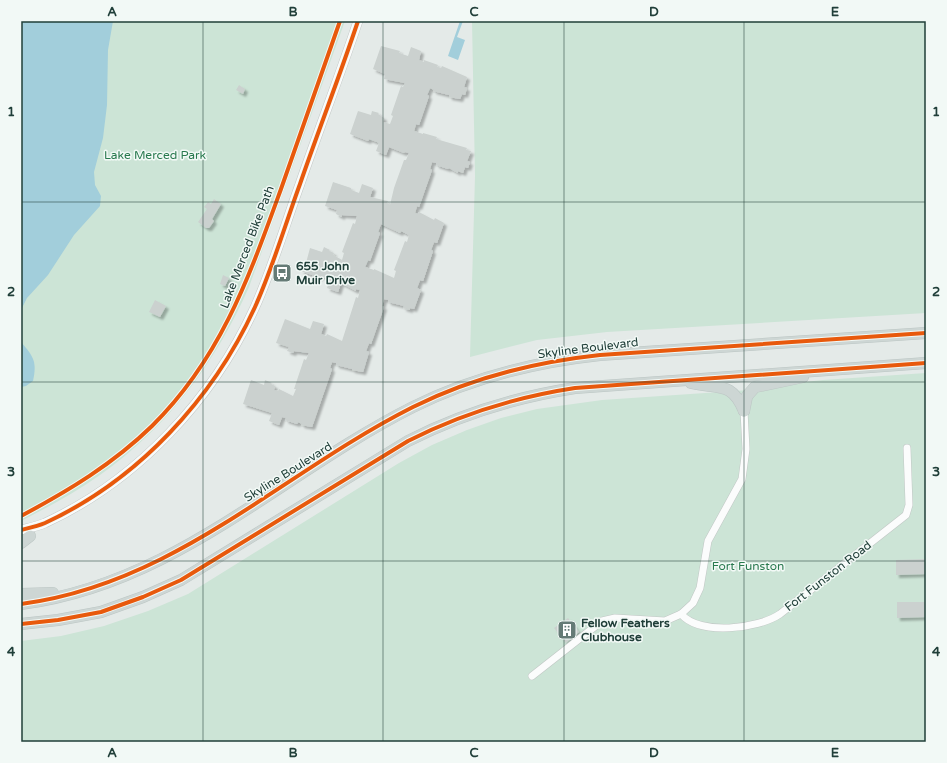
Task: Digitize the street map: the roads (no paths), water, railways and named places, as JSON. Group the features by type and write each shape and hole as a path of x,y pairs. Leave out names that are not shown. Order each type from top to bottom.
{"main road":[{"name":"Skyline Boulevard","path":"21,604 74,594 112,582 162,560 221,526 395,417 451,390 488,376 550,361 600,354 926,333"},
{"path":"21,624 58,620 100,612 143,597 175,583 200,570 397,447 426,432 468,414 515,399 554,391 676,380 926,363"},
{"path":"744,411 748,396 755,387 845,368"},
{"path":"676,380 728,389 738,398 744,411"},
{"path":"21,594 74,594"}],"street":[{"path":"23,538 108,486 152,449 193,406 230,354 247,322 264,284 358,21"},
{"path":"532,676 602,621 615,618 665,621 688,609 697,596 700,588 708,541 742,479 746,449 744,411"},
{"name":"Fort Funston Road","path":"681,614 695,625 731,627 768,621 780,614 906,515 909,505 907,448"}],"water":[{"path":"21,21 113,21 108,50 107,105 103,138 94,172 95,185 101,196 100,206 74,235 48,275 27,298 21,310"},
{"path":"460,21 463,21 457,37 465,40 458,60 448,56"},
{"path":"21,342 32,356 35,369 33,381 26,386 21,387"}],"place":[{"name":"655 John Muir Drive","path":"282,273"},
{"name":"Fellow Feathers Clubhouse","path":"567,630"}],"park label":[{"name":"Lake Merced Park","path":"155,155"},
{"name":"Fort Funston","path":"748,566"}]}
